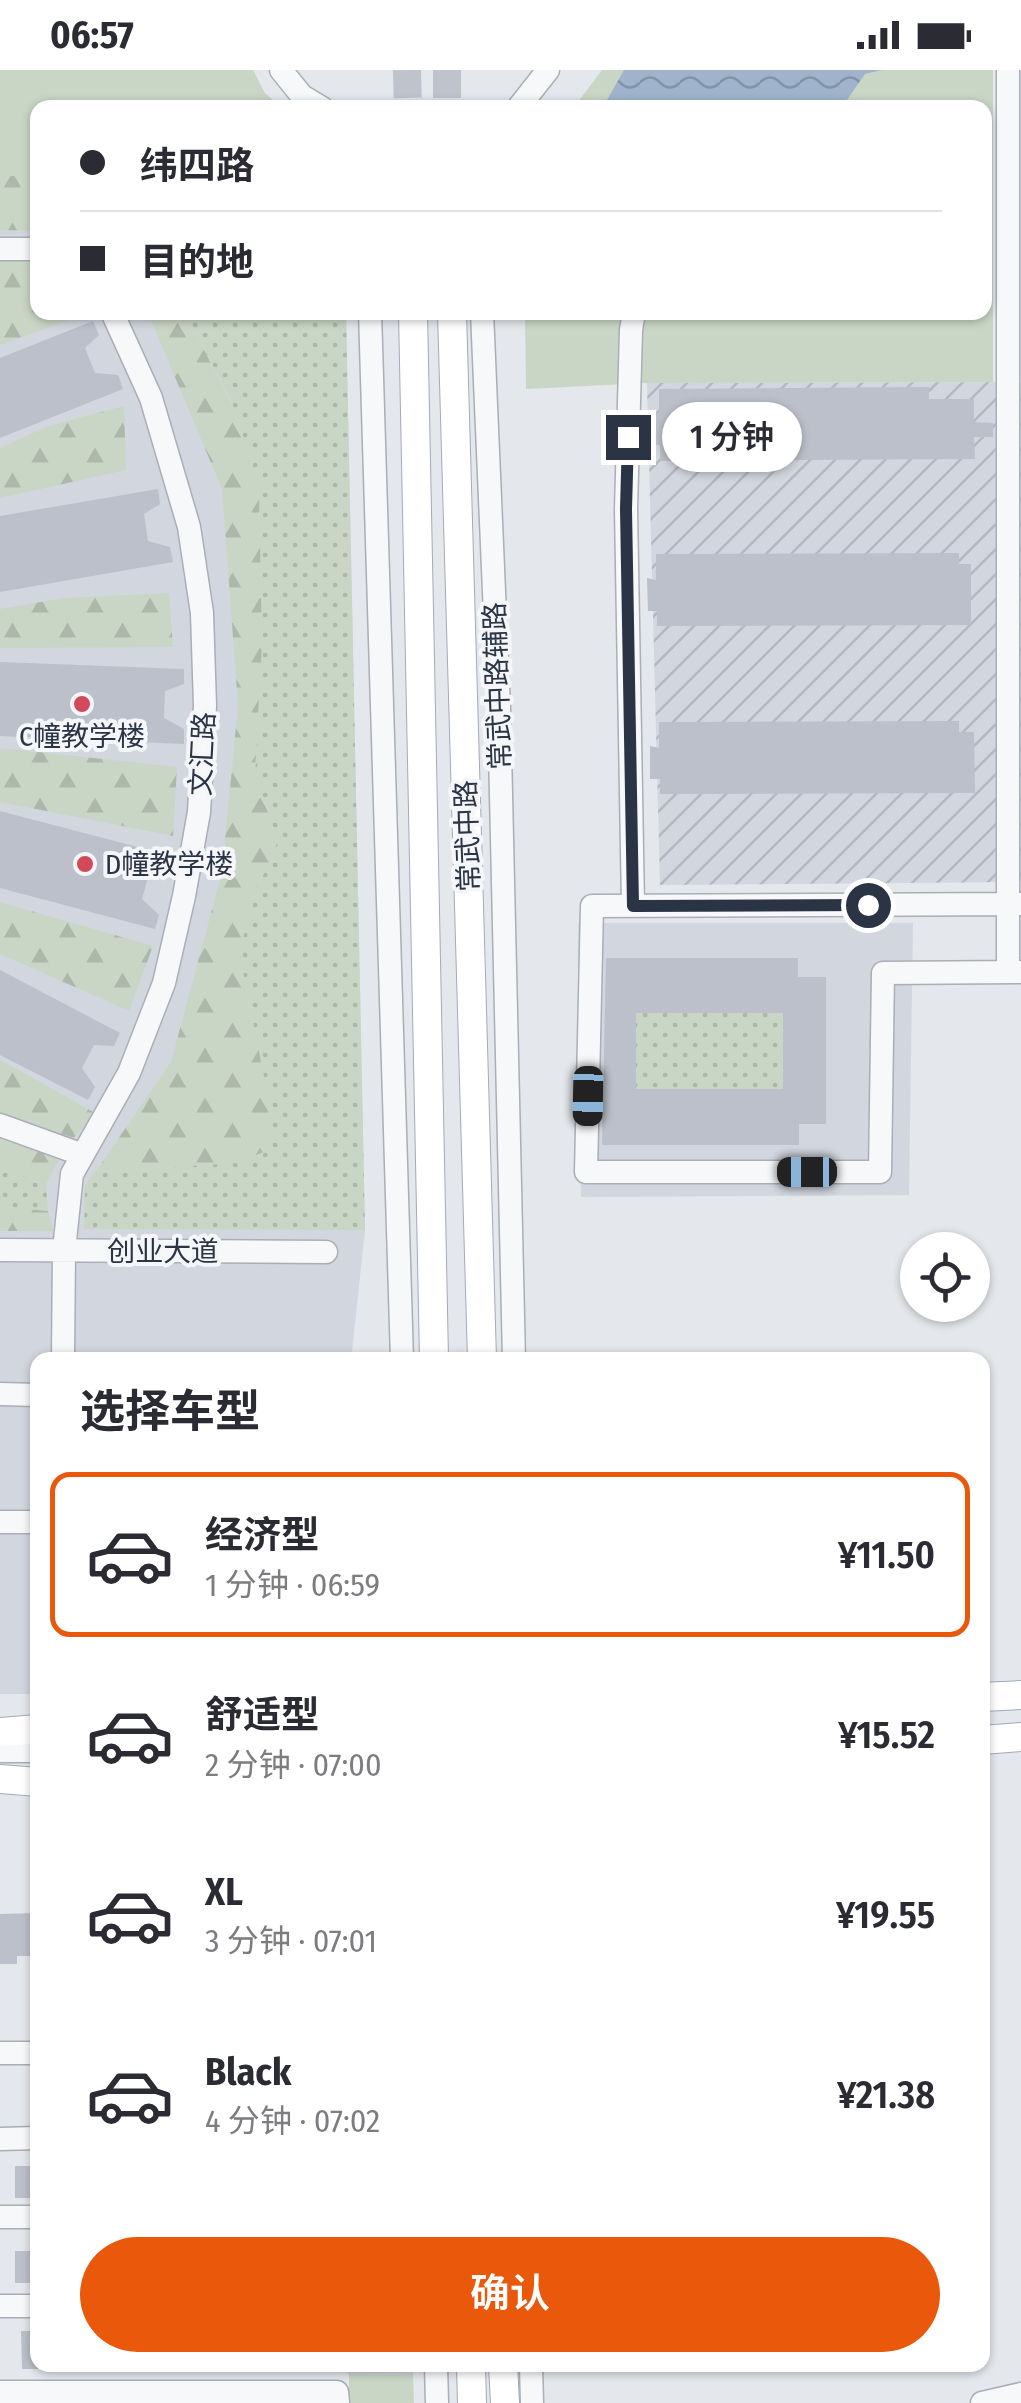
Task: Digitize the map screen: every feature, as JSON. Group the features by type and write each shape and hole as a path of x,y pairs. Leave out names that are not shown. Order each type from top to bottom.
{"main road":[{"name":"常武中路","path":"413,320 434,1352"},
{"name":"常武中路","path":"452,320 482,1352"},
{"path":"990,1697 1021,1695"},
{"path":"0,1732 30,1730"},
{"path":"990,1739 1021,1737"},
{"path":"0,1780 30,1782"},
{"path":"471,2372 472,2403"},
{"path":"503,2372 505,2403"}],"street":[{"path":"281,70 309,100"},
{"path":"524,100 548,70"},
{"path":"1008,70 997,238 1015,274 1015,904 1015,972 883,973 880,1172 586,1172 592,906 1015,904"},
{"path":"0,249 30,249"},
{"name":"文汇路","path":"63,1352 64,1250 72,1174 129,1073 164,983 199,812 205,706 202,613 188,526 151,398 116,320"},
{"path":"370,320 402,1352"},
{"name":"常武中路辅路","path":"482,320 498,708 514,1352"},
{"path":"632,320 626,509 633,906"},
{"path":"0,1126 83,1155"},
{"name":"创业大道","path":"0,1250 326,1252"},
{"path":"0,1394 30,1394"},
{"path":"0,1522 30,1522"},
{"path":"0,1751 30,1751"},
{"path":"0,1763 30,1763"},
{"path":"0,2053 30,2052"},
{"path":"0,2138 30,2138"},
{"path":"0,2217 30,2217"},
{"path":"0,2306 30,2306"},
{"path":"436,2372 437,2403"},
{"path":"531,2372 532,2403"},
{"path":"0,2392 337,2392 338,2403"},
{"path":"982,2403 1021,2394"}],"shaded area":[{"path":"0,176 30,176 30,320 346,320 365,1230 352,1352 30,1352 30,1694 0,1694"},
{"path":"1021,382 1021,882 660,885 647,383"},
{"path":"578,923 913,923 909,1195 581,1197"},
{"path":"345,2372 413,2372 413,2375"}],"green space":[{"path":"0,70 253,70 272,100 30,100 30,176 0,176"},
{"path":"602,70 993,70 993,382 647,383 526,389 525,320 992,320 992,100 579,100"},
{"path":"0,176 30,176 30,231 0,230"},
{"path":"0,255 30,255 30,320 69,320 0,345"},
{"path":"151,320 189,320 233,406 259,490 262,644 255,772 277,842 273,858 256,887 239,953 272,1116 266,1151 237,1163 96,1171 171,1062 222,872 238,705 222,489"},
{"path":"189,320 346,320 365,1230 84,1229 85,1184 96,1171 237,1163 262,1068 239,953 256,887 273,858 277,842 255,772 262,644 259,490 231,400"},
{"path":"124,406 126,470 0,498 0,448 48,426"},
{"path":"169,593 173,647 0,648 0,609 64,598"},
{"path":"0,748 177,767 173,836 0,802"},
{"path":"0,902 153,946 129,1011 0,954"},
{"path":"636,1013 783,1013 783,1089 636,1089"},
{"path":"0,1060 95,1113 74,1138 0,1113"},
{"path":"0,1138 60,1158 46,1184 0,1168"},
{"path":"0,1168 46,1184 48,1211 0,1207"},
{"path":"0,1207 48,1211 53,1231 0,1231"},
{"path":"349,2374 413,2375 414,2403 349,2403"}],"water":[{"path":"624,70 882,70 865,74 847,100 607,100"}],"building":[{"path":"93,321 99,335 85,348 95,373 118,375 123,389 0,438 0,358"},
{"path":"929,387 929,399 974,399 974,422 993,423 993,437 974,437 975,459 660,461 660,445 650,445 650,412 659,414 659,389"},
{"path":"158,489 160,504 144,514 148,541 170,547 173,562 0,592 0,516"},
{"path":"959,553 959,564 971,564 971,625 657,626 657,611 648,611 647,578 656,580 656,554"},
{"name":"C幢教学楼","path":"0,662 184,669 184,684 165,691 164,718 184,729 184,744 0,736"},
{"path":"959,721 959,732 974,732 975,793 660,794 660,779 650,779 650,746 659,748 659,722"},
{"name":"D幢教学楼","path":"0,811 172,856 168,871 149,873 142,899 159,915 155,929 0,888"},
{"path":"606,958 798,958 798,977 826,977 826,1124 799,1124 799,1145 602,1145","holes":["636,1013 783,1013 783,1089 636,1089"]},
{"path":"0,970 120,1033 114,1046 94,1045 82,1068 95,1087 88,1100 0,1055"},
{"path":"30,1913 30,1956 17,1956 17,1964 0,1964 0,1914"},
{"path":"15,2166 30,2166 30,2198 15,2198"},
{"path":"15,2251 30,2251 30,2283 15,2283"},
{"path":"21,2331 30,2331 30,2369 22,2369"}],"tunnel":[{"path":"407,70 408,100"},
{"path":"447,70 447,100"}],"place":[{"name":"C幢教学楼","path":"82,704"},
{"name":"D幢教学楼","path":"85,864"}],"route":[{"path":"628,437 633,906 868,905"}]}
